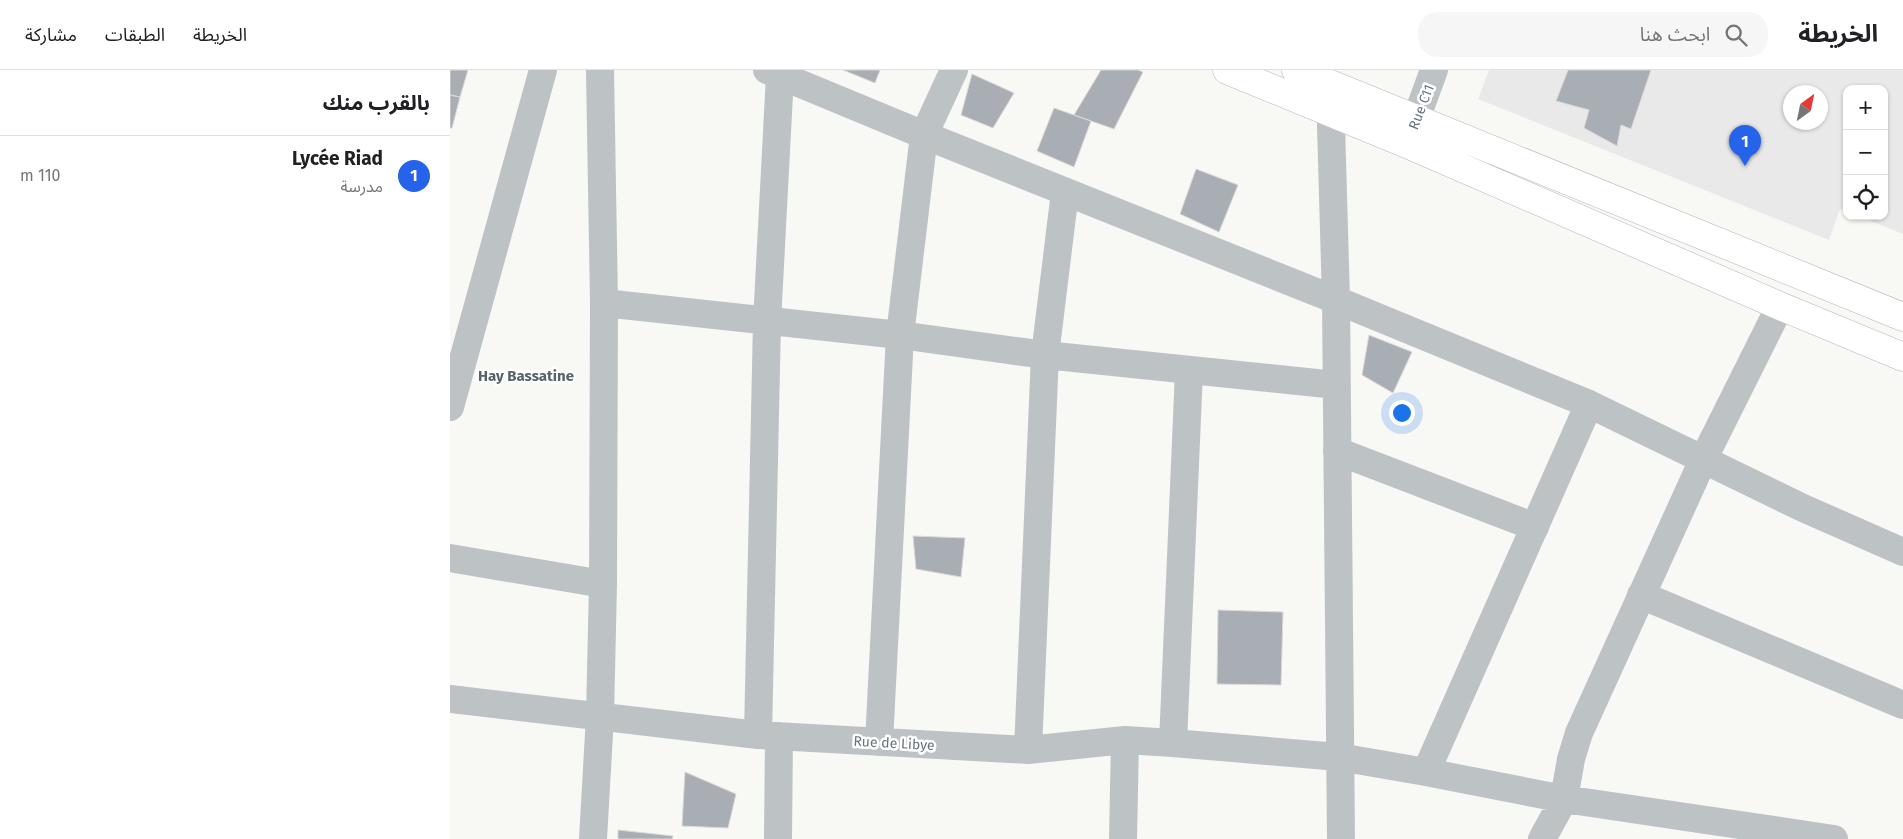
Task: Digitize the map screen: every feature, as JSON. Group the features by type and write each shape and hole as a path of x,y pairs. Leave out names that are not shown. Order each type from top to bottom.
{"main road":[{"path":"1227,70 1331,113 1411,131 1903,318"},
{"path":"1296,70 1329,84 1411,131 1780,306 1903,357"}],"street":[{"path":"450,407 543,70"},
{"path":"593,839 600,716 604,584 604,303 600,70"},
{"path":"879,742 900,336 924,135 954,70"},
{"name":"Rue C11","path":"1411,131 1434,70"},
{"path":"778,839 768,735 767,322 773,73 1589,404 1803,508 1903,552"},
{"path":"1329,84 1336,300 1341,839"},
{"path":"1028,750 1045,355 1065,192"},
{"path":"604,303 900,336 1045,355 1336,385"},
{"path":"1542,839 1564,799 1570,759 1579,733 1703,460 1780,306"},
{"path":"1174,742 1190,371"},
{"path":"1426,772 1589,404"},
{"path":"1337,451 1535,527"},
{"path":"450,558 604,584"},
{"path":"1642,596 1903,705"},
{"name":"Rue de Libye","path":"450,699 768,735 1028,750 1125,740 1174,742 1339,758 1426,772 1719,830 1834,839"},
{"path":"1123,839 1125,740"}],"shaded area":[{"path":"1489,70 1903,70 1903,234 1869,220 1888,220 1888,85 1843,85 1843,210 1840,209 1829,240 1478,99"}],"building":[{"path":"450,70 468,70 460,97 450,95"},
{"path":"843,70 880,70 875,83"},
{"path":"1101,70 1138,70 1143,72 1114,129 1074,115"},
{"path":"1568,70 1651,70 1631,129 1621,125 1617,146 1584,128 1589,110 1556,101"},
{"path":"972,74 1014,93 993,128 961,115"},
{"path":"450,95 460,97 452,128 450,128"},
{"path":"1054,108 1091,121 1074,167 1037,151"},
{"path":"1196,169 1238,185 1219,232 1180,214"},
{"path":"1369,335 1412,352 1393,393 1362,375"},
{"path":"913,536 965,538 961,577 916,569"},
{"path":"1218,610 1283,612 1281,685 1217,684"},
{"path":"685,772 736,794 728,828 682,826"},
{"path":"618,830 673,836 672,839 618,839"}],"place":[{"name":"Lycée Riad","path":"1745,166"}],"district":[{"name":"Hay Bassatine","path":"526,376"}]}
